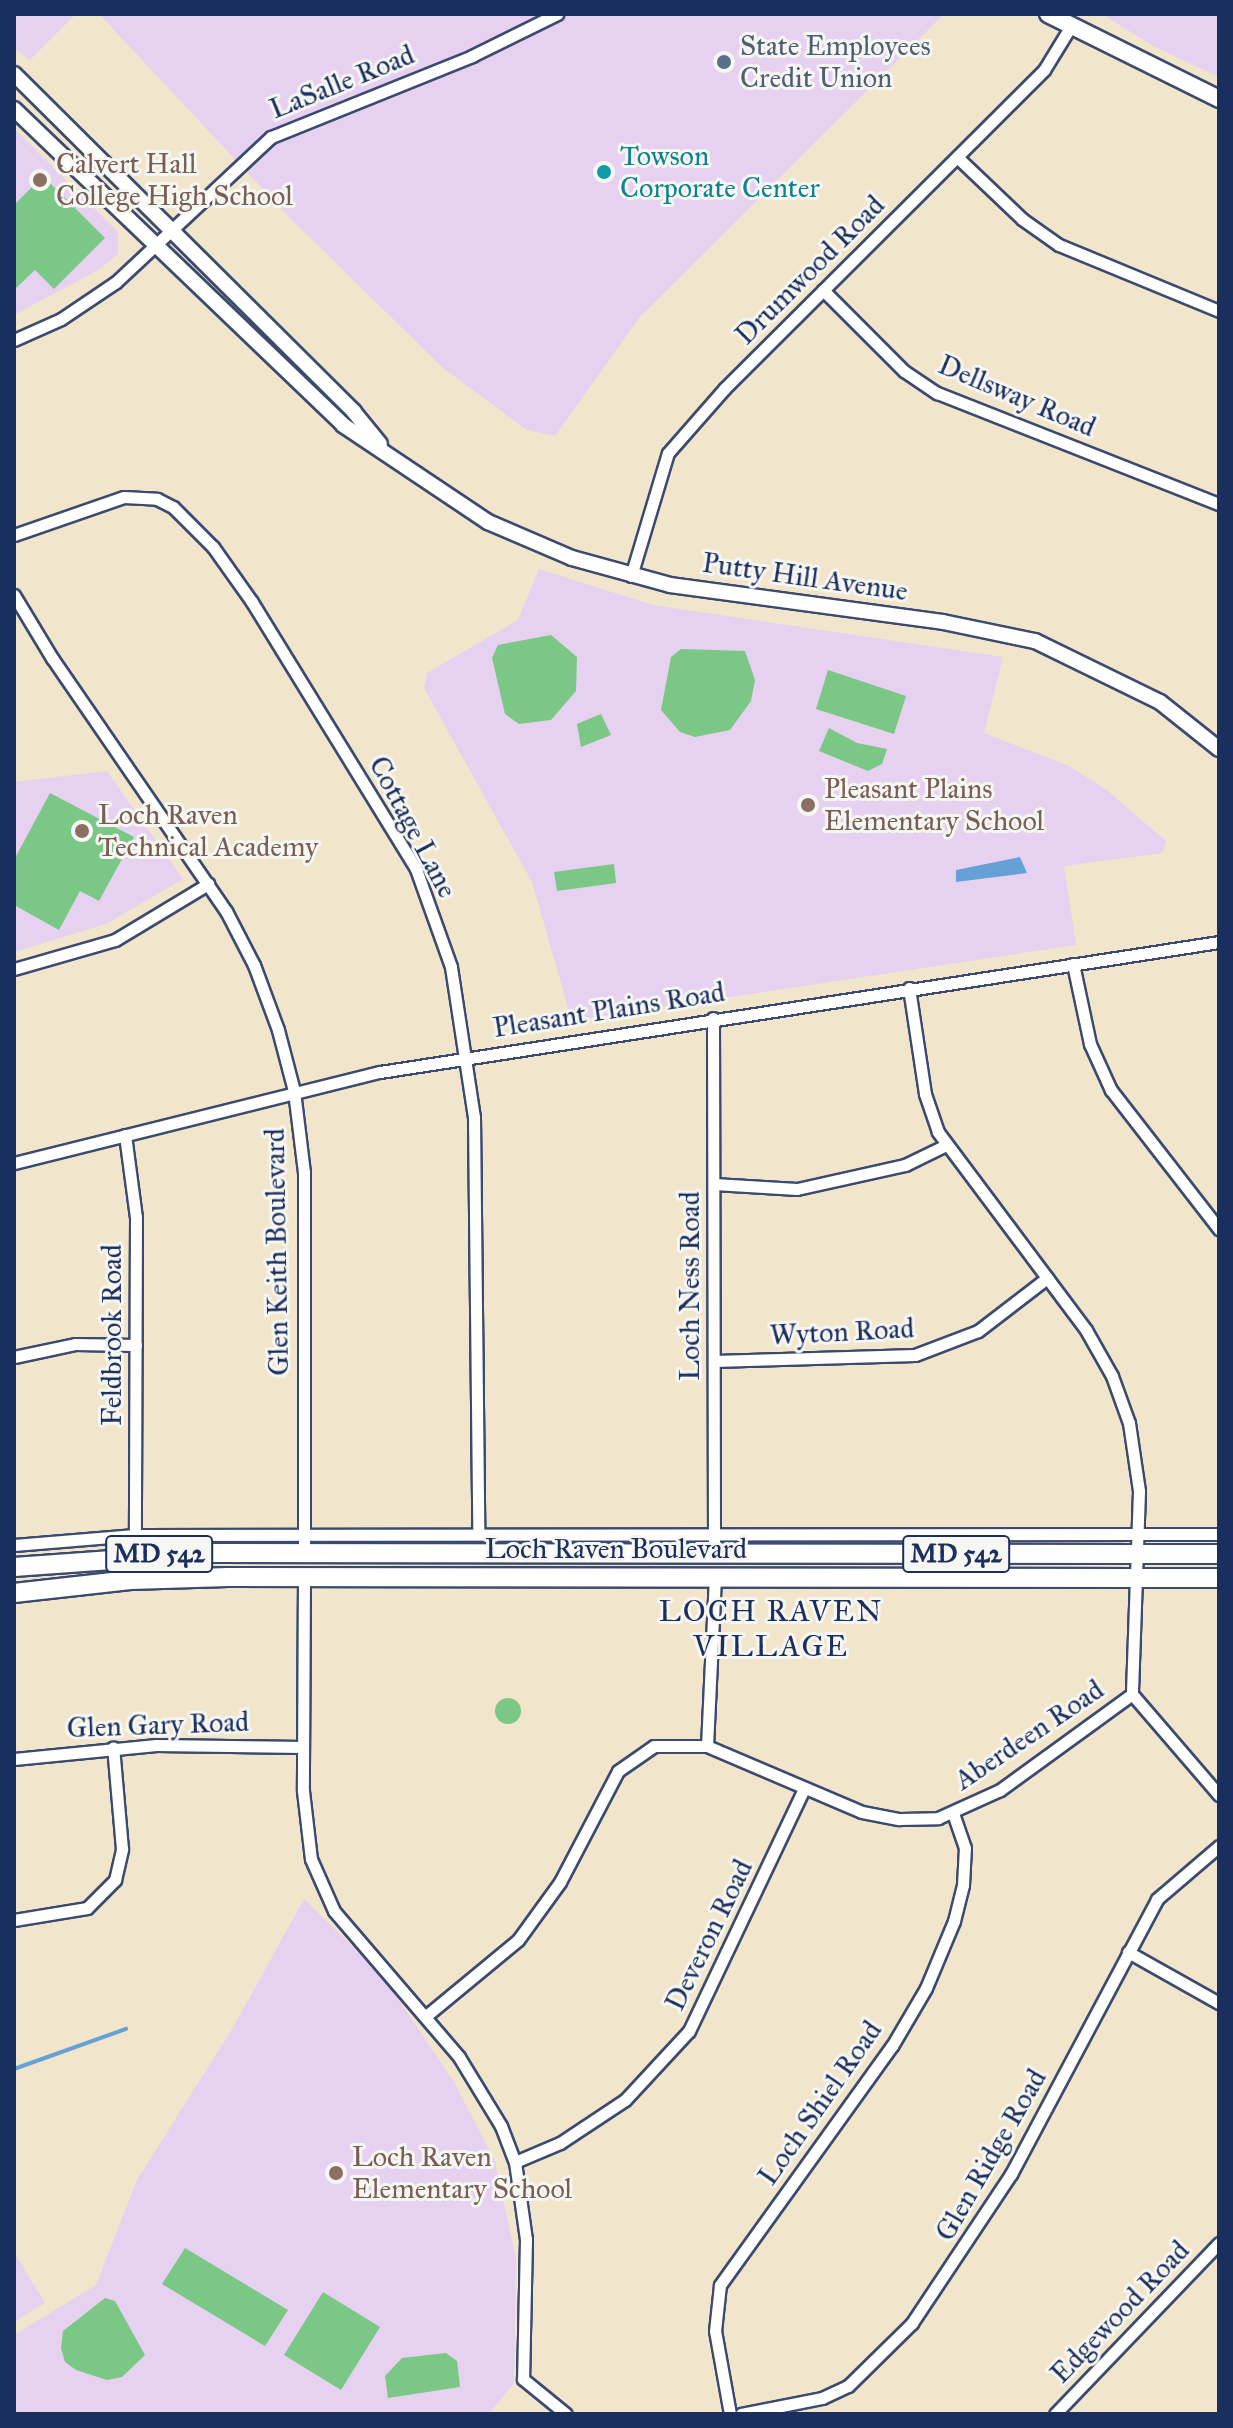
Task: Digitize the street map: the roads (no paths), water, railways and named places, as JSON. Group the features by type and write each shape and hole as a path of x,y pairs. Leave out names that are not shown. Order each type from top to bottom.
{"main road":[{"path":"1048,14 1219,99"},
{"path":"304,1553 304,1577"},
{"name":"Loch Raven Boulevard","path":"14,1567 156,1554 1219,1554"},
{"path":"714,1554 715,1577"},
{"name":"Loch Raven Boulevard","path":"14,1593 130,1580 304,1577 1219,1578"}],"street":[{"name":"LaSalle Road","path":"14,340 90,300 155,247 271,137 472,56 557,14"},
{"name":"Drumwood Road","path":"631,576 668,453 823,290 1044,70 1071,26"},
{"name":"Putty Hill Avenue","path":"14,74 354,412 386,450"},
{"name":"Putty Hill Avenue","path":"14,109 343,425 386,450 488,522 557,553 631,576 969,626 1035,641 1160,702 1219,749"},
{"path":"957,157 1022,219 1059,245 1219,311"},
{"name":"Dellsway Road","path":"823,290 904,371 937,393 1219,504"},
{"name":"Cottage Lane","path":"14,535 140,496 173,507 213,547 252,602 416,869 451,967 466,1057 477,1162 478,1533"},
{"name":"Glen Keith Boulevard","path":"14,595 52,658 208,884 263,985 294,1091 306,1217 304,1553"},
{"path":"14,969 115,940 208,884"},
{"name":"Pleasant Plains Road","path":"14,1163 294,1091 466,1057 1219,942"},
{"path":"1073,964 1099,1067 1219,1229"},
{"name":"Aberdeen Road","path":"426,2016 507,1952 545,1908 609,1785 627,1762 671,1742 707,1746 804,1789 880,1817 953,1814 1000,1790 1132,1694 1139,1534 1137,1469 1121,1399 1101,1353 946,1145 925,1094 909,988"},
{"name":"Loch Ness Road","path":"713,1018 714,1554"},
{"name":"Feldbrook Road","path":"125,1135 136,1217 135,1535"},
{"path":"714,1184 797,1189 905,1165 946,1145"},
{"name":"Wyton Road","path":"714,1361 915,1355 978,1331 1047,1278"},
{"path":"14,1357 75,1344 136,1345"},
{"name":"Loch Raven Boulevard","path":"14,1545 135,1535 1219,1534"},
{"path":"304,1577 304,1824 321,1887 354,1938 426,2016 481,2086 515,2162 527,2273 523,2379 566,2414"},
{"path":"707,1746 715,1577"},
{"path":"1132,1694 1219,1795"},
{"path":"14,1920 87,1908 115,1880 122,1849 113,1747"},
{"name":"Glen Gary Road","path":"14,1759 113,1747 303,1747"},
{"name":"Deveron Road","path":"515,2162 560,2143 625,2100 689,2031 715,1985 804,1789"},
{"name":"Loch Shiel Road","path":"730,2414 715,2331 720,2285 892,2046 926,1988 963,1885 965,1848 953,1814"},
{"name":"Glen Ridge Road","path":"741,2414 822,2398 848,2386 912,2323 1004,2187 1157,1899 1219,1846"},
{"path":"1128,1952 1219,2003"},
{"name":"Edgewood Road","path":"1055,2414 1219,2243"}],"water":[{"path":"1020,857 1027,873 956,882 956,870"}],"waterway":[{"path":"14,2069 126,2029"}],"place":[{"name":"State Employees Credit Union","path":"724,62"},
{"name":"Towson Corporate Center","path":"604,172"},
{"name":"Calvert Hall College High School","path":"40,180"},
{"name":"Pleasant Plains Elementary School","path":"808,805"},
{"name":"Loch Raven Technical Academy","path":"82,831"},
{"name":"Loch Raven Elementary School","path":"336,2173"}],"district":[{"name":"LOCH RAVEN VILLAGE","path":"771,1628"}]}
